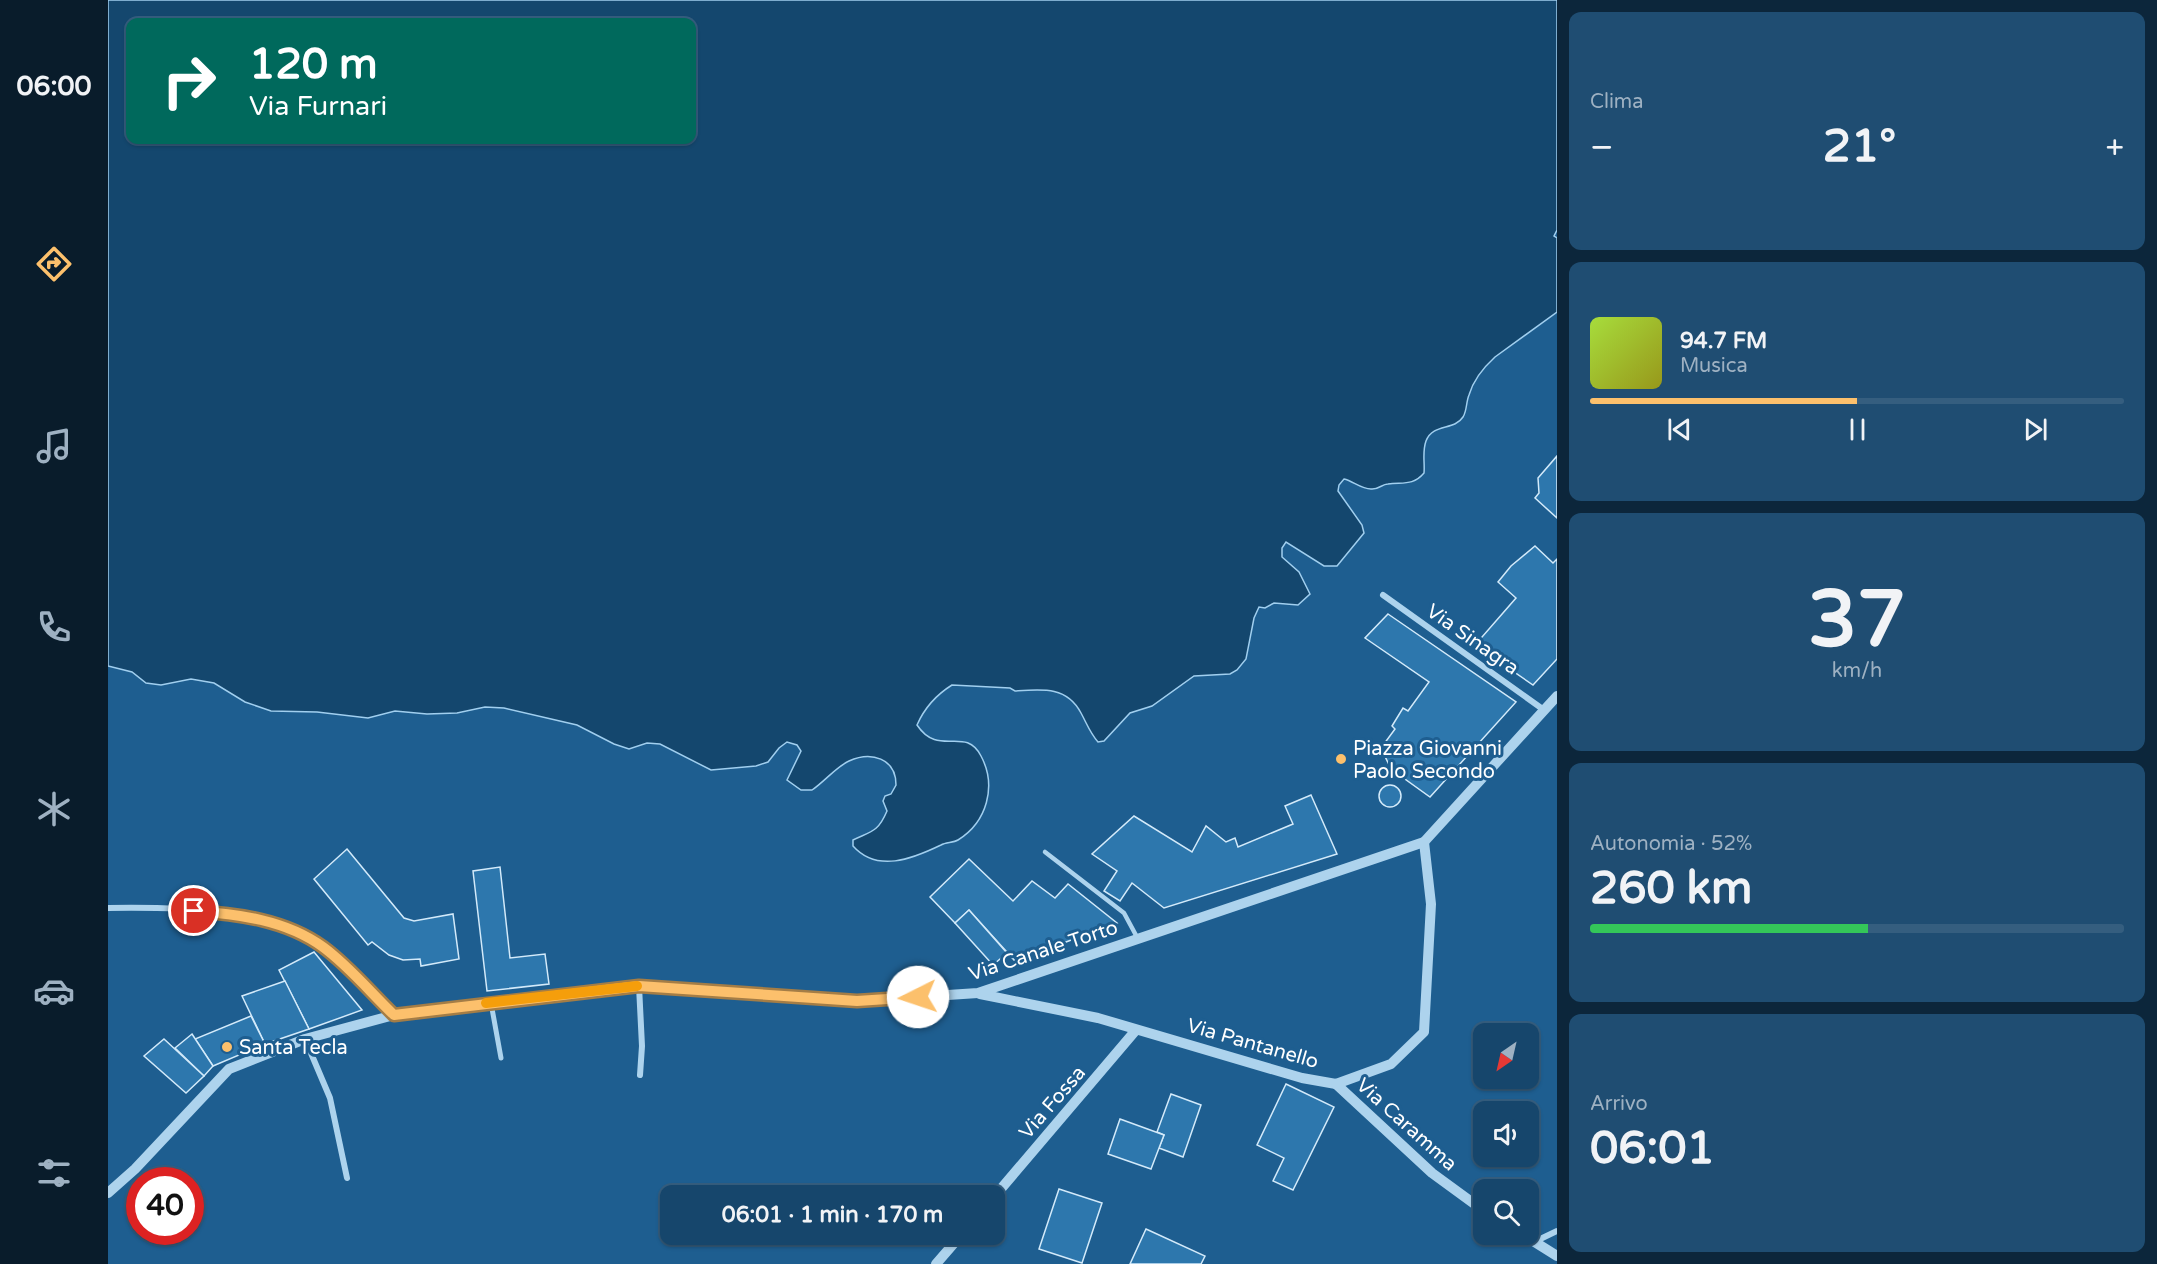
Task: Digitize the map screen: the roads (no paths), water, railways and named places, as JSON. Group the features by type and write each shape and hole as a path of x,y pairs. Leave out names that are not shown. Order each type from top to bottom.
{"street":[{"name":"Via Sinagra","path":"1383,595 1544,710"},
{"path":"1424,842 1557,696"},
{"name":"Via Canale Torto","path":"108,1193 135,1169 230,1069 305,1039 394,1015 639,986 857,1001 978,993 1424,842"},
{"name":"Via Pantanello","path":"978,993 1098,1018 1302,1078 1336,1083 1391,1064 1424,1032 1431,904 1424,842"},
{"path":"108,908 150,907 239,915 297,931 324,947 394,1015"},
{"path":"639,986 642,1046 640,1075"},
{"path":"491,1003 501,1058"},
{"name":"Via Fossa","path":"1004,1185 1136,1030"},
{"path":"305,1039 330,1098 347,1178"},
{"name":"Via Caramma","path":"1336,1083 1432,1173 1473,1203"},
{"path":"1539,1240 1557,1231"},
{"path":"936,1264 952,1245"},
{"path":"1539,1245 1557,1256"}],"lane":[{"path":"1044,852 1124,913 1138,939"}],"water":[{"path":"108,0 1557,0 1557,230 1554,236 1557,238 1557,312 1495,357 1483,370 1476,379 1463,417 1459,421 1429,435 1424,449 1424,473 1420,477 1412,482 1386,484 1373,489 1364,488 1344,479 1338,491 1362,525 1364,533 1337,566 1324,566 1286,542 1282,548 1282,557 1299,572 1310,594 1298,605 1274,603 1265,608 1259,607 1254,618 1246,659 1237,670 1230,674 1194,676 1152,706 1130,713 1104,741 1098,742 1075,704 1069,698 1053,691 1015,691 1010,688 952,685 941,693 923,713 917,725 925,735 934,739 960,741 975,747 986,767 988,779 988,791 982,813 976,824 956,841 907,859 895,861 873,859 862,854 853,846 853,840 874,830 881,823 887,811 883,801 896,785 892,768 881,759 874,757 849,761 812,790 801,790 787,780 801,751 797,745 787,742 768,762 756,766 711,770 660,744 647,743 629,749 577,725 504,708 485,707 457,713 427,714 395,711 368,718 317,712 271,711 245,702 214,683 191,679 161,685 146,683 132,672 108,666"}],"place":[{"name":"Piazza Giovanni Paolo Secondo","path":"1341,759"},
{"name":"Santa Tecla","path":"227,1047"}]}
